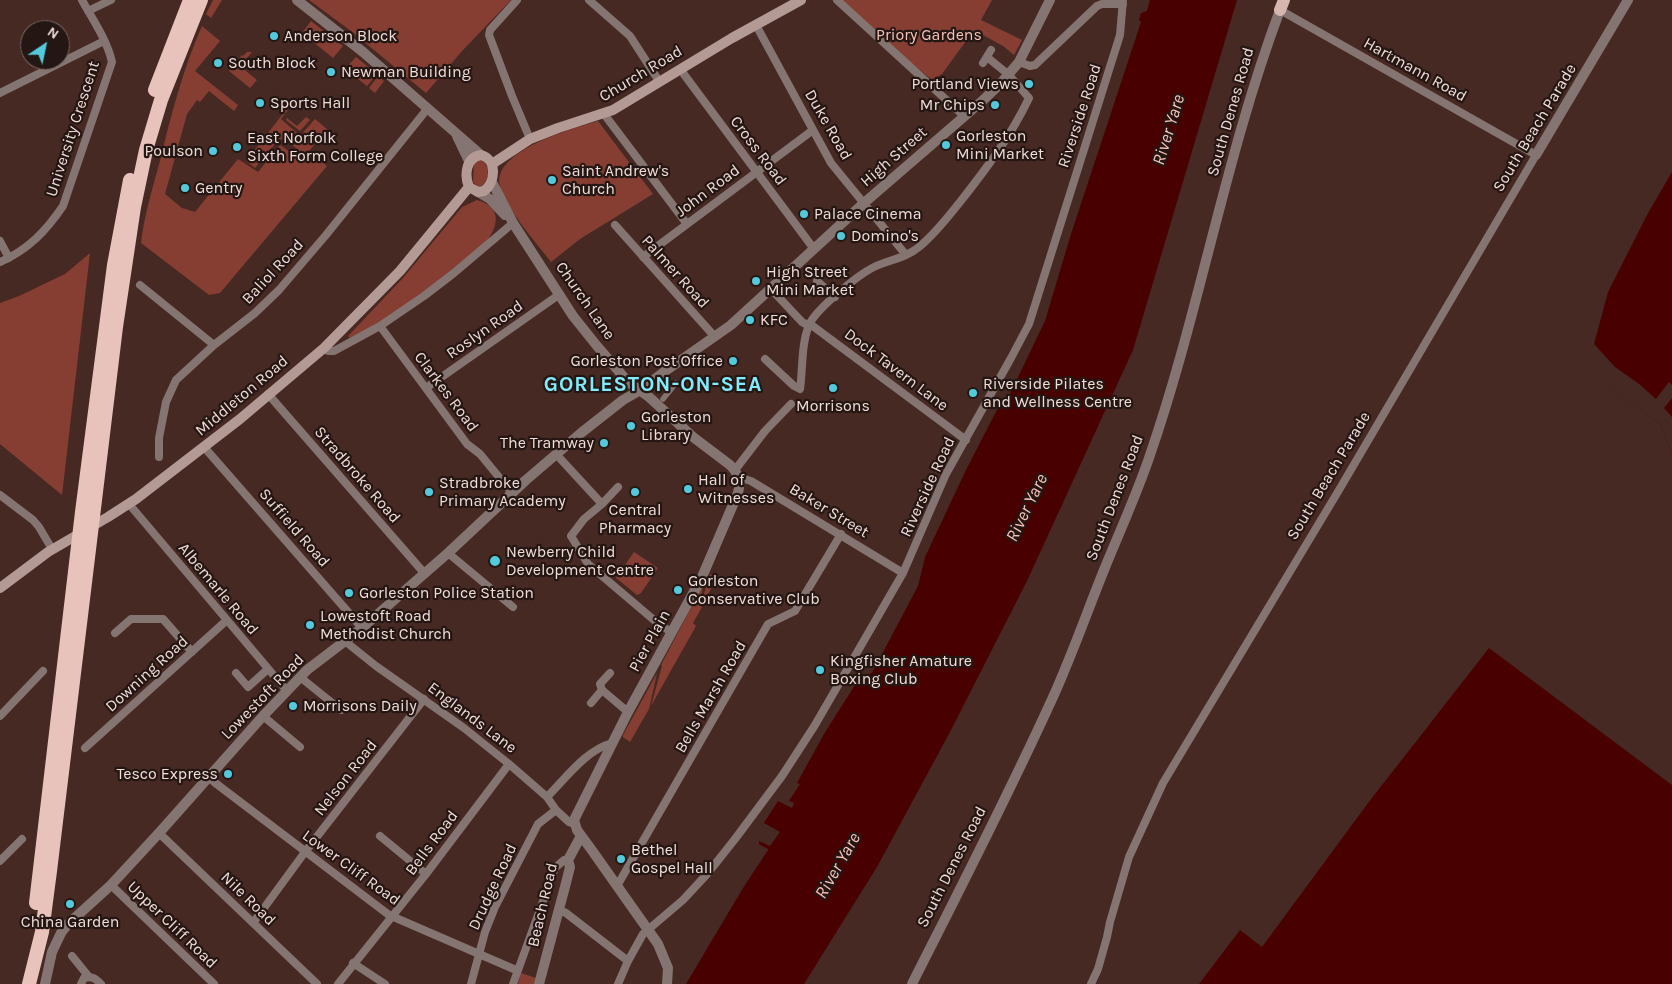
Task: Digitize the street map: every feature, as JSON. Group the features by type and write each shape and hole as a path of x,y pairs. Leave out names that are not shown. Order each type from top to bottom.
{"highway":[{"path":"20,984 34,928 81,522 114,265 124,206 137,148 150,105 163,65 190,0"},
{"path":"29,984 42,932 116,327 134,207 146,150 161,100 201,0"}],"main road":[{"name":"Church Road","path":"492,164 530,139 604,114 801,0"},
{"path":"492,164 488,158 481,155 473,157 469,161 467,176 474,190 484,191 492,182"},
{"name":"Church Lane","path":"492,164 492,182"},
{"name":"Middleton Road","path":"0,588 52,549 129,504 240,419 324,348 400,271 474,190"}],"street":[{"name":"University Crescent","path":"0,262 21,252 40,236 53,220 68,195 112,62 104,41 82,0"},
{"path":"88,11 112,0"},
{"path":"297,0 363,52 481,155"},
{"path":"517,0 490,30 490,35 530,139"},
{"path":"590,0 630,36 659,82"},
{"path":"837,0 927,80 964,116"},
{"name":"South Beach Parade","path":"1091,984 1103,952 1130,857 1163,783 1339,490 1628,0"},
{"name":"High Street","path":"640,391 731,325 864,203 1009,75 1019,62 1047,1"},
{"path":"1019,62 1030,66 1035,65 1096,6 1123,2"},
{"name":"Riverside Road","path":"618,984 643,934 684,900 735,839 782,776 843,680 903,573 946,474 1029,324 1120,35 1123,2"},
{"name":"Hartmann Road","path":"1282,5 1536,155"},
{"name":"South Denes Road","path":"912,984 1024,760 1054,694 1149,459 1196,304 1223,196 1270,37 1282,5"},
{"name":"Duke Road","path":"756,25 832,163 906,255"},
{"path":"0,93 104,41"},
{"path":"765,359 794,386 800,389 804,346 809,325 835,297 863,273 906,255 933,235 981,176 1018,120 1029,95 987,56"},
{"name":"Cross Road","path":"680,69 814,248"},
{"name":"Baliol Road","path":"160,458 159,438 166,402 172,387 181,374 255,313 292,276 428,108"},
{"path":"604,114 687,224"},
{"name":"John Road","path":"643,257 813,130"},
{"path":"454,131 469,161"},
{"name":"Church Lane","path":"492,182 513,223 574,316 628,382 640,391"},
{"name":"Church Lane","path":"474,190 490,199 513,223"},
{"path":"324,348 328,351 334,351 380,326 454,273 513,223"},
{"name":"Palmer Road","path":"615,225 715,337"},
{"path":"0,241 9,258"},
{"path":"818,281 835,297"},
{"path":"140,285 214,345"},
{"name":"Dock Tavern Lane","path":"770,288 802,322 809,325 966,440"},
{"name":"Roslyn Road","path":"426,388 560,294"},
{"name":"Clarkes Road","path":"380,326 467,444 480,454 512,493"},
{"path":"663,399 676,384"},
{"name":"Lowestoft Road","path":"45,984 52,952 61,934 82,909 111,885 159,834 300,677 346,642 425,574 556,454 616,406 640,391"},
{"name":"Baker Street","path":"640,391 737,473 903,573"},
{"name":"Stradbroke Road","path":"268,394 425,574"},
{"path":"737,473 765,431 791,404"},
{"name":"Suffield Road","path":"204,447 362,628"},
{"path":"556,454 602,504"},
{"name":"Pier Plain","path":"574,824 576,815 628,712 702,577 738,493 740,484 737,473"},
{"path":"618,487 570,536 588,564 661,626 672,632"},
{"path":"0,495 40,527 52,549"},
{"name":"Albemarle Road","path":"129,504 287,690"},
{"name":"Bells Marsh Road","path":"617,886 768,624 796,612 841,534"},
{"path":"448,553 513,607"},
{"path":"505,600 510,593"},
{"path":"115,633 131,619 162,619 192,652"},
{"name":"Downing Road","path":"85,748 227,620"},
{"name":"Englands Lane","path":"346,642 509,764 547,797 556,810 574,824"},
{"path":"236,674 248,687 268,669"},
{"path":"0,716 43,671"},
{"path":"610,673 600,684 602,690 628,712"},
{"path":"300,677 341,710"},
{"path":"591,703 602,690"},
{"name":"Nelson Road","path":"253,923 305,852 424,699"},
{"path":"263,716 300,747"},
{"path":"547,797 580,763 600,746 612,743"},
{"name":"Bells Road","path":"338,984 426,874 509,764"},
{"name":"Lower Cliff Road","path":"210,777 305,852 392,916 516,970"},
{"name":"Drudge Road","path":"471,984 485,932 495,907 538,824 556,810"},
{"path":"574,824 658,944 668,968 667,984"},
{"name":"Nile Road","path":"159,834 317,984"},
{"path":"380,836 426,874"},
{"name":"Beach Road","path":"539,984 570,867 568,860 581,836"},
{"path":"0,860 22,839"},
{"path":"513,984 516,970 555,868 564,860 568,860"},
{"name":"Upper Cliff Road","path":"111,885 214,984"},
{"path":"559,910 566,913 628,961"},
{"path":"72,956 85,980 96,979 101,984"},
{"path":"353,963 386,984"}],"green space":[{"path":"213,0 222,0 211,18 206,14"},
{"path":"309,0 511,0 463,50 426,93 351,31"},
{"name":"Priory Gardens","path":"834,0 992,0 981,20 1022,40 1014,55 1003,46 974,30 942,74 932,80"},
{"path":"311,21 343,46 333,58 302,33"},
{"path":"202,26 220,41 195,71 238,105 234,111 209,91 200,102 197,100 187,114 165,194 182,208 195,212 238,159 258,172 280,145 293,154 297,149 292,145 315,119 327,129 309,151 327,166 220,293 209,295 141,243 146,212 173,109 183,75"},
{"path":"252,52 240,66 257,80 250,88 229,71 242,55"},
{"path":"356,57 377,74 367,86 345,69"},
{"path":"378,76 384,81 375,93 369,88"},
{"path":"286,110 288,110 281,119 298,134 291,141 279,139 255,168 246,161"},
{"path":"306,117 310,120 300,131 286,120 287,118 297,126"},
{"path":"598,121 653,194 580,239 551,262 508,205 500,186 501,173 508,162 537,143 554,135"},
{"path":"481,160 488,170 488,175 485,183 478,187 473,182 474,163"},
{"path":"477,200 489,206 495,214 495,225 486,242 422,294 352,340 348,336 403,278 462,207"},
{"path":"90,253 62,495 0,444 0,303 65,274"},
{"path":"634,552 658,568 641,593 637,595 616,578"},
{"path":"710,574 716,578 703,605 701,604"},
{"path":"704,583 699,605 702,607 693,623 696,626 651,706 661,665"},
{"path":"657,673 649,709 630,742 623,735"},
{"path":"521,973 536,978 534,984 518,984"}],"water":[{"name":"River Yare","path":"1150,0 1237,0 1133,350 1027,581 950,732 877,867 804,984 686,984 768,850 759,844 759,841 770,846 780,832 764,823 778,801 792,808 794,803 789,801 800,784 797,783 824,734 860,677 872,673 918,586 925,557 966,470 1000,404 1007,400 1045,321 1071,234 1141,22 1139,20 1141,13 1147,11"},
{"path":"1672,172 1672,454 1660,424 1606,383 1615,367 1594,344 1608,292 1648,213"},
{"path":"1489,648 1672,785 1672,984 1199,984 1240,930 1262,947 1368,803"}],"pier":[{"path":"1611,366 1639,384 1656,399 1669,382 1672,385 1672,398 1664,408 1672,417 1672,454 1660,424 1604,382 1612,368"}],"place":[{"name":"Anderson Block","path":"274,36"},
{"name":"South Block","path":"218,63"},
{"name":"Newman Building","path":"331,72"},
{"name":"Portland Views","path":"1029,84"},
{"name":"Sports Hall","path":"260,103"},
{"name":"Mr Chips","path":"995,105"},
{"name":"Gorleston Mini Market","path":"946,145"},
{"name":"East Norfolk Sixth Form College","path":"237,147"},
{"name":"Poulson","path":"213,151"},
{"name":"Saint Andrew's Church","path":"552,180"},
{"name":"Gentry","path":"185,188"},
{"name":"Palace Cinema","path":"804,214"},
{"name":"Domino's","path":"841,236"},
{"name":"High Street Mini Market","path":"756,281"},
{"name":"KFC","path":"750,320"},
{"name":"Gorleston Post Office","path":"733,361"},
{"name":"Morrisons","path":"833,388"},
{"name":"Riverside Pilates and Wellness Centre","path":"973,393"},
{"name":"Gorleston Library","path":"631,426"},
{"name":"The Tramway","path":"604,443"},
{"name":"Hall of Witnesses","path":"688,489"},
{"name":"Stradbroke Primary Academy","path":"429,492"},
{"name":"Central Pharmacy","path":"635,492"},
{"name":"Newberry Child Development Centre","path":"495,561"},
{"name":"Gorleston Conservative Club","path":"678,590"},
{"name":"Gorleston Police Station","path":"349,593"},
{"name":"Lowestoft Road Methodist Church","path":"310,625"},
{"name":"Kingfisher Amature Boxing Club","path":"820,670"},
{"name":"Morrisons Daily","path":"293,706"},
{"name":"Tesco Express","path":"228,774"},
{"name":"Bethel Gospel Hall","path":"621,859"},
{"name":"China Garden","path":"70,904"}],"district":[{"name":"GORLESTON-ON-SEA","path":"653,385"}]}
